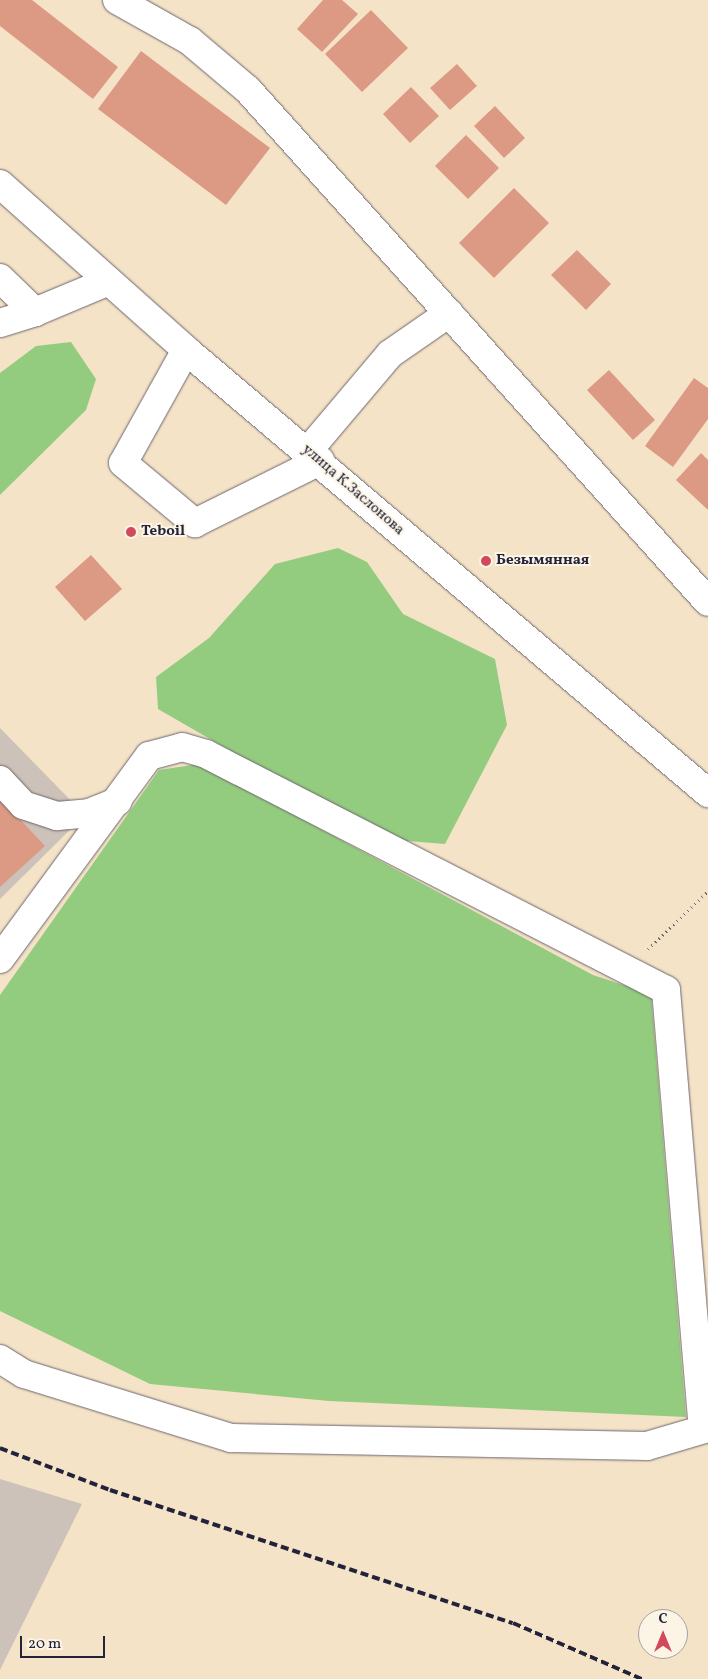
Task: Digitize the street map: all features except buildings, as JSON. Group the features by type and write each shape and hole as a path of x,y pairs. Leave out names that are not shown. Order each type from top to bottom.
{"street":[{"path":"117,0 190,40 248,90 708,602"},
{"name":"улица К.Заслонова","path":"0,184 186,350 314,456 708,793"},
{"path":"0,278 35,312"},
{"path":"0,323 35,312 109,281"},
{"path":"186,350 124,463 195,523 314,456 390,354 449,313"},
{"path":"0,959 118,801 149,756 182,747 206,754 666,990 706,1428 647,1446 231,1438 24,1374 0,1360"},
{"path":"0,780 23,805 57,816 89,812 118,801"}],"path":[{"path":"626,970 708,891"}],"shaded area":[{"path":"0,728 85,815 0,899"},
{"path":"0,1479 82,1504 0,1670"}],"green space":[{"path":"71,342 96,379 86,410 0,495 0,373 36,346"},
{"path":"338,548 367,562 403,614 495,659 507,725 445,844 383,839 158,709 156,677 209,638 275,564"},
{"path":"199,764 593,975 651,994 686,1417 329,1401 150,1384 0,1311 0,995 159,770"}],"railway":[{"path":"0,1448 110,1490 513,1623 642,1679"}],"place":[{"name":"Teboil","path":"131,532"},
{"name":"Безымянная","path":"486,561"}]}
